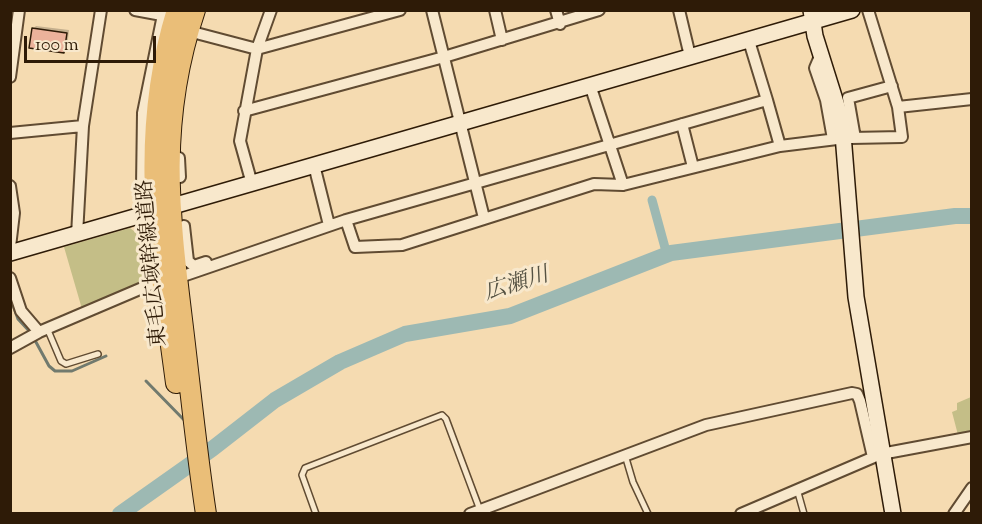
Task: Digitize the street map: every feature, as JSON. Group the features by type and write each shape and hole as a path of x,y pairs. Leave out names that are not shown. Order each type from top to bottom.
{"highway":[{"name":"東毛広域幹線道路","path":"162,211 171,116 195,10"},
{"name":"東毛広域幹線道路","path":"168,12 152,162 162,211 200,512"}],"street":[{"path":"10,77 19,10"},
{"path":"77,235 83,126 101,10"},
{"path":"135,10 168,12 148,76 141,142 142,186"},
{"path":"180,177 178,167 180,83 204,10"},
{"path":"252,184 240,141 256,49 271,10"},
{"path":"196,33 256,49 400,10"},
{"path":"432,10 484,218"},
{"path":"495,10 502,40"},
{"path":"556,10 560,24"},
{"path":"244,111 560,24 599,10"},
{"path":"679,10 690,56"},
{"path":"10,253 748,41 812,16 852,10"},
{"path":"868,10 892,86 898,107 902,137 853,138 848,98 892,86"},
{"path":"812,16 842,122 848,165 856,295 877,456"},
{"path":"748,41 780,146"},
{"path":"346,220 355,247 402,245 594,184 622,185 780,146 835,139 826,100 815,68 821,54"},
{"path":"590,85 622,185"},
{"path":"898,107 972,99"},
{"path":"186,275 329,225 767,100"},
{"path":"682,124 693,167"},
{"path":"10,133 83,126"},
{"path":"141,142 152,162"},
{"path":"314,165 329,225"},
{"path":"10,186 14,213 10,247"},
{"path":"184,226 188,261 194,266 260,243 267,248"},
{"path":"10,278 21,311 38,333"},
{"path":"10,348 38,333 154,283"},
{"path":"475,512 706,425 852,393 857,394 860,401 893,513"},
{"path":"744,513 877,456 972,437"},
{"path":"954,513 972,489"}],"lane":[{"path":"38,333 66,364 98,354"},
{"path":"316,513 302,476 305,468 442,415 447,419 475,512"},
{"path":"625,455 633,482 648,513"},
{"path":"797,489 804,513"}],"shaded area":[{"path":"130,228 139,235 145,280 82,309 64,247"},
{"path":"971,397 971,432 958,435 952,412 957,410 957,403"}],"building":[{"path":"32,28 67,33 64,53 29,48"}],"waterway":[{"path":"652,200 667,255"},
{"name":"広瀬川","path":"120,514 212,449 275,400 340,362 405,334 510,316 671,253 955,216 972,216"},
{"path":"10,297 18,319 31,333 49,366 55,371 72,371 106,356"},
{"path":"146,381 187,423"},
{"path":"204,441 212,449"}]}
